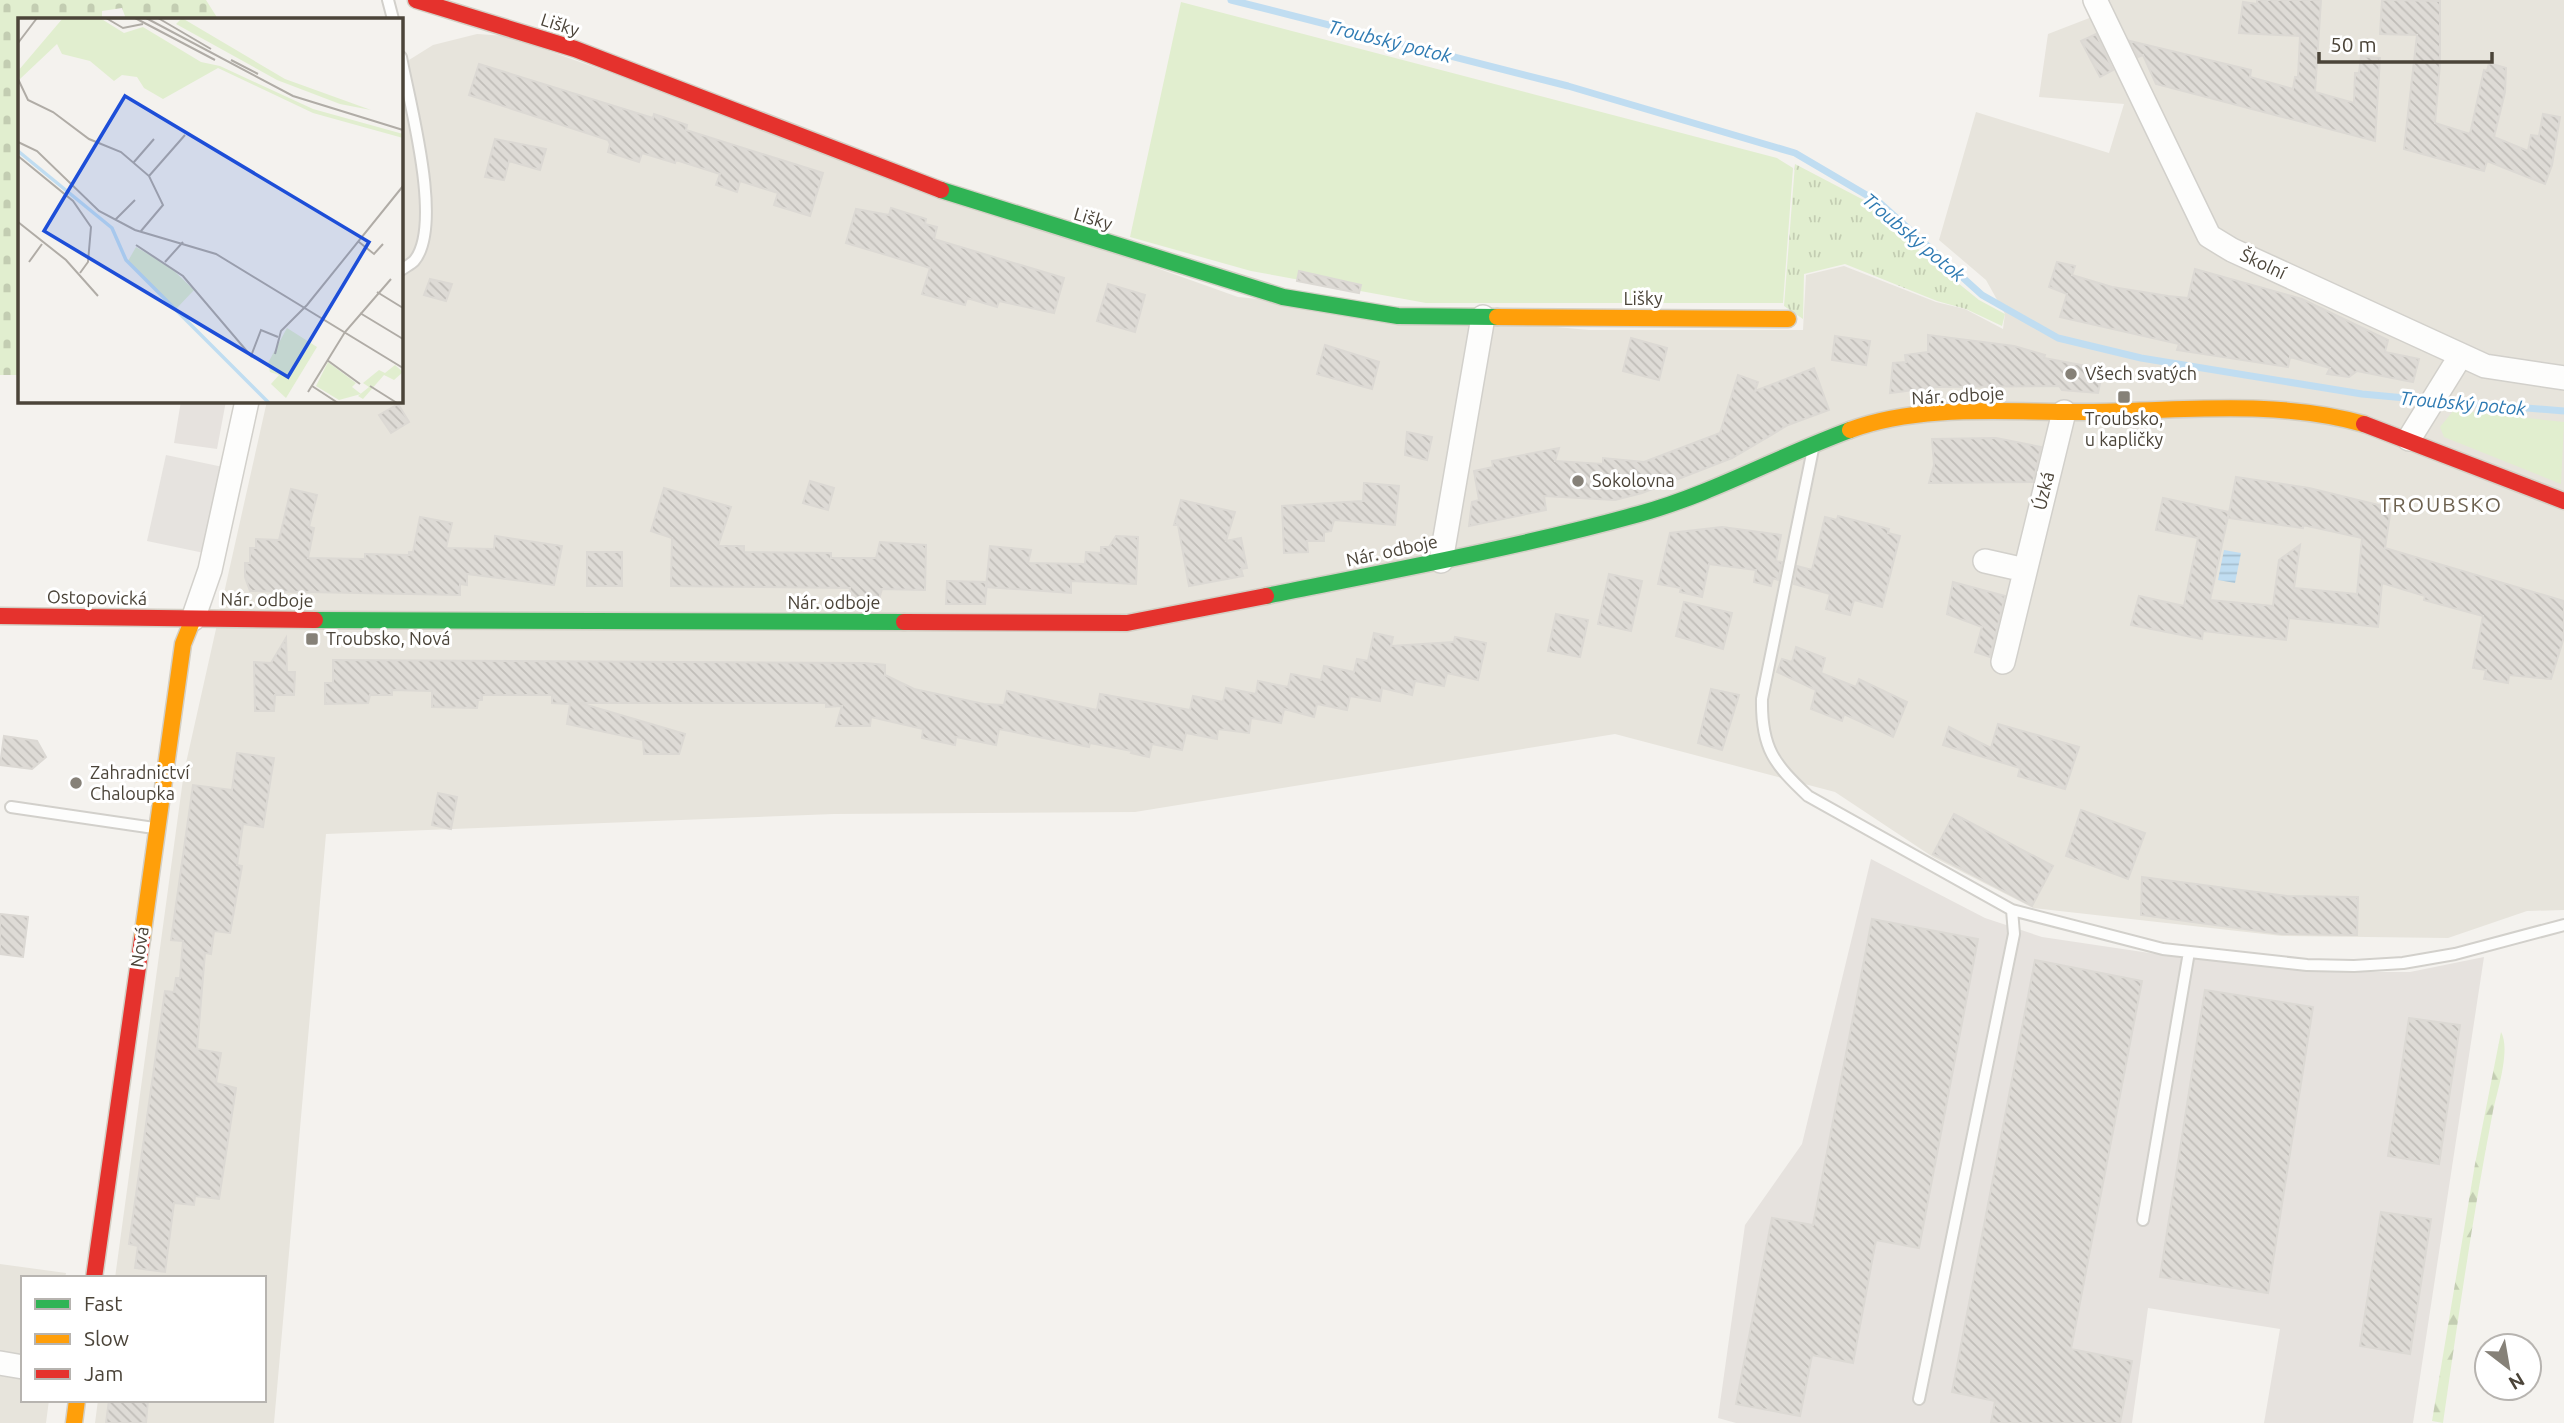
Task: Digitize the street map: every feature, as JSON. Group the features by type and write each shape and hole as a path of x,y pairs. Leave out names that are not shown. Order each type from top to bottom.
{"street":[{"name":"Lišky","path":"416,0 575,49 951,194 1245,286 1359,312 1483,317 1788,318"},
{"name":"Školní","path":"2095,0 2209,236 2232,250 2485,366 2564,378"},
{"path":"1441,561 1483,317"},
{"path":"2409,439 2461,355"},
{"path":"193,619 210,569 247,402"},
{"name":"Úzká","path":"2003,662 2064,412"},
{"name":"Nár. odboje","path":"193,619 1127,623 1441,561 1640,513 1719,486 1815,443 1861,426 1925,414 2299,412 2344,418 2409,439 2564,500"},
{"path":"1985,561 2025,570"},
{"name":"Ostopovická","path":"0,616 193,619"},
{"name":"Nová","path":"94,1276 183,644 193,619"},
{"path":"0,1363 21,1367"},
{"path":"74,1423 77,1402"}],"lane":[{"path":"388,0 393,18"},
{"path":"402,62 425,182 427,212 423,244 414,261 402,269"},
{"path":"1815,443 1762,699 1762,728 1771,752 1784,773 1808,796 2012,910 2162,949 2307,965 2403,963 2455,954 2564,925"},
{"path":"11,807 156,828"},
{"path":"1919,1399 2014,934 2012,910"},
{"path":"2143,1220 2189,951"}],"shaded area":[{"path":"2086,0 2564,0 2564,910 2527,911 2448,938 2282,936 2033,908 1933,857 1835,792 1615,734 1135,812 834,814 326,834 274,1423 95,1423 98,1402 266,1402 266,1276 115,1276 184,772 267,402 402,402 402,64 433,45 477,34 507,36 1238,297 1589,330 1803,330 1806,275 1844,266 1936,302 1965,309 2003,329 2005,314 1986,280 1939,240 1976,112 2109,153 2124,104 2039,97 2048,34 2092,17"},
{"path":"181,402 226,402 217,449 174,443"},
{"path":"166,455 223,467 204,553 147,541"},
{"path":"1871,859 1985,918 2042,937 2163,955 2326,972 2410,972 2484,957 2413,1423 2264,1423 2280,1329 2148,1308 2132,1423 1736,1423 1718,1418 1745,1225 1802,1144"},
{"path":"0,1264 66,1273 65,1276 21,1276 21,1402 49,1402 46,1423 0,1423"}],"green space":[{"path":"0,0 206,0 217,18 126,18 122,8 102,11 102,18 18,18 18,375 0,375"},
{"path":"1181,2 1777,158 1793,168 1783,303 1426,303 1251,271 1130,237"},
{"path":"1795,164 1879,208 1926,257 1979,300 2005,314 2002,326 1966,309 1937,301 1845,264 1804,274 1803,319 1784,306"},
{"path":"2454,410 2564,422 2561,484 2444,437 2440,427"},
{"path":"2501,1032 2505,1049 2502,1071 2479,1189 2443,1423 2432,1421 2475,1164"}],"water":[{"path":"2224,550 2241,553 2235,583 2218,580"}],"building":[{"path":"2257,0 2321,0 2315,92 2354,103 2355,73 2359,73 2361,56 2380,58 2375,141 2156,84 2143,55 2138,57 2130,41 2251,70 2250,77 2293,89 2295,77 2298,77 2300,36 2239,33 2243,2 2257,4"},
{"path":"2382,0 2440,1 2440,64 2435,123 2470,134 2484,70 2487,71 2489,63 2506,68 2505,92 2494,137 2528,151 2531,135 2539,136 2543,114 2560,117 2552,165 2545,184 2487,161 2484,171 2404,149 2417,35 2380,34"},
{"path":"2096,34 2113,70 2100,77 2081,41"},
{"path":"479,64 653,118 654,114 687,125 686,130 823,173 810,216 774,205 778,193 740,181 737,192 716,185 720,174 676,160 675,163 642,153 639,162 608,152 608,140 469,95"},
{"path":"495,139 546,149 540,170 509,161 504,180 485,177"},
{"path":"891,208 926,219 925,224 937,227 934,239 1064,278 1054,313 999,301 997,307 967,298 965,305 922,294 930,268 846,243 856,209 889,215"},
{"path":"2057,262 2075,266 2072,275 2112,287 2168,296 2188,298 2195,269 2302,299 2388,340 2385,352 2419,359 2413,382 2357,371 2349,377 2327,374 2330,368 2290,357 2288,367 2177,350 2179,344 2060,317 2067,294 2049,287"},
{"path":"1299,271 1361,285 1359,293 1297,281"},
{"path":"430,279 452,284 446,301 424,295"},
{"path":"1108,284 1145,295 1135,332 1097,321"},
{"path":"1928,335 2014,346 2045,355 2044,358 2103,369 2098,393 2062,390 2059,386 1937,387 1890,393 1893,363 1906,362 1905,355 1928,352"},
{"path":"1835,336 1870,341 1866,365 1832,360"},
{"path":"1631,338 1667,348 1659,380 1623,371"},
{"path":"1325,345 1379,362 1372,389 1317,374"},
{"path":"1814,368 1829,410 1788,425 1732,458 1642,493 1615,500 1544,496 1546,510 1469,526 1472,502 1479,500 1474,471 1493,467 1492,461 1559,448 1555,461 1603,464 1603,458 1644,462 1720,433 1738,375 1758,382 1755,391"},
{"path":"398,404 409,422 391,433 379,415"},
{"path":"1407,432 1432,437 1427,460 1405,455"},
{"path":"1996,438 2041,447 2033,482 1929,483 1934,465 1932,439"},
{"path":"2236,477 2309,488 2391,508 2385,548 2564,601 2564,637 2551,679 2509,675 2508,683 2484,679 2486,670 2473,668 2483,616 2424,600 2425,596 2382,583 2378,627 2289,618 2286,640 2203,631 2202,639 2131,625 2139,596 2184,606 2198,538 2156,530 2163,498 2229,512 2210,600 2273,606 2279,560 2300,545 2294,588 2357,594 2362,538 2303,525 2303,528 2228,518"},
{"path":"810,481 834,488 828,510 803,503"},
{"path":"1364,483 1399,486 1395,525 1334,520 1331,531 1324,532 1324,541 1307,541 1308,552 1284,553 1282,506 1363,501"},
{"path":"664,488 731,507 718,546 744,546 744,552 831,553 831,558 876,558 880,542 926,545 925,590 882,589 879,599 849,599 850,588 671,586 672,538 651,531"},
{"path":"291,489 317,495 309,527 314,528 308,558 365,559 365,554 409,555 409,552 413,552 420,517 452,523 446,548 494,549 495,536 562,546 554,585 467,574 467,585 460,584 460,595 250,591 245,577 245,563 250,563 250,548 256,548 256,539 279,540"},
{"path":"1181,500 1235,512 1226,541 1241,538 1247,568 1241,569 1243,576 1189,586 1178,525 1174,525"},
{"path":"1838,516 1889,529 1888,533 1900,536 1882,607 1854,600 1850,615 1826,609 1830,594 1794,584 1797,566 1812,570 1825,517 1837,520"},
{"path":"1722,527 1781,535 1776,561 1782,562 1778,580 1773,578 1771,586 1754,582 1756,570 1709,564 1702,597 1680,592 1681,588 1658,584 1670,533"},
{"path":"1116,536 1138,537 1136,584 1071,581 1071,593 986,587 990,546 1031,550 1028,563 1085,564 1086,552 1101,553 1101,547 1109,547"},
{"path":"587,552 622,552 622,586 587,586"},
{"path":"1609,574 1642,581 1631,631 1598,624"},
{"path":"947,581 987,582 985,604 946,604"},
{"path":"1953,582 2005,596 1990,657 1975,652 1982,627 1947,614"},
{"path":"1684,602 1732,613 1723,649 1676,636"},
{"path":"1556,614 1588,620 1580,657 1548,651"},
{"path":"1374,633 1393,637 1391,646 1454,642 1455,637 1486,643 1478,680 1447,673 1444,686 1415,681 1412,695 1382,688 1380,701 1350,696 1347,710 1317,704 1314,717 1284,709 1281,723 1251,718 1249,733 1218,729 1217,739 1186,733 1182,750 1152,744 1149,757 1090,743 1089,747 999,729 996,745 956,737 955,745 922,738 923,729 871,717 870,726 836,726 842,706 826,707 826,703 580,703 685,734 679,754 644,754 643,740 567,724 570,704 552,703 552,695 482,695 477,708 432,707 432,691 392,690 392,695 370,695 368,703 325,704 325,683 333,683 333,660 865,663 885,665 885,675 914,689 984,704 1004,705 1007,691 1097,710 1100,694 1190,710 1193,696 1223,702 1226,688 1256,694 1258,681 1288,687 1291,674 1321,680 1324,666 1354,672 1357,659 1368,661"},
{"path":"286,638 287,672 295,672 294,695 275,695 274,711 255,711 254,662 271,663"},
{"path":"1796,647 1825,658 1821,673 1856,687 1859,679 1907,702 1893,737 1844,714 1842,721 1811,709 1816,690 1777,672 1782,659 1792,662"},
{"path":"1711,689 1739,695 1722,750 1698,743"},
{"path":"1998,724 2079,747 2065,789 2018,776 2020,768 1943,745 1949,727 1991,748"},
{"path":"4,736 37,741 46,757 32,769 0,765"},
{"path":"237,753 274,758 263,827 243,824 237,865 242,866 230,933 214,931 211,954 205,953 197,1049 221,1053 216,1083 236,1088 219,1199 195,1196 194,1205 174,1203 165,1272 135,1268 138,1246 129,1244 165,991 174,992 176,978 180,978 183,941 171,940 193,785 232,790"},
{"path":"438,793 457,797 451,829 432,825"},
{"path":"2081,810 2145,833 2128,879 2066,856"},
{"path":"1954,814 2053,866 2032,906 1933,854"},
{"path":"2142,877 2287,896 2358,897 2357,935 2281,934 2141,915"},
{"path":"0,914 28,917 23,957 0,954"},
{"path":"1872,919 1978,939 1919,1248 1876,1240 1853,1363 1812,1355 1800,1416 1736,1404 1772,1218 1813,1225"},
{"path":"2035,960 2142,981 2071,1349 2132,1361 2120,1423 1991,1423 1995,1401 1952,1392"},
{"path":"2205,990 2313,1007 2268,1293 2160,1277"},
{"path":"2409,1018 2460,1025 2439,1164 2388,1156"},
{"path":"2381,1212 2431,1219 2410,1354 2360,1346"},
{"path":"109,1402 148,1402 146,1423 106,1423"}],"waterway":[{"name":"Troubský potok","path":"1231,0 1568,86 1795,153 1880,203 1982,295 2058,338 2141,358 2362,394 2427,400"},
{"name":"Troubský potok","path":"2439,401 2564,411"}],"traffic: fast":[{"path":"941,190 1283,297 1398,316 1497,317"},
{"path":"1266,596 1500,548 1639,514 1693,496 1850,430"},
{"path":"315,620 904,622"}],"traffic: slow":[{"path":"1497,317 1788,319"},
{"path":"1850,430 1907,416 1968,411 2262,409 2297,411 2364,424"},
{"path":"142,939 183,644 193,619"},
{"path":"74,1423 77,1402"}],"traffic: jam":[{"path":"416,0 575,49 941,190"},
{"path":"2364,424 2564,501"},
{"path":"904,622 1127,623 1266,596"},
{"path":"0,616 315,620"},
{"path":"94,1276 142,939"}],"place":[{"name":"Všech svatých","path":"2071,374"},
{"name":"Troubsko, u kapličky","path":"2124,397"},
{"name":"Sokolovna","path":"1578,481"},
{"name":"Troubsko, Nová","path":"312,639"},
{"name":"Zahradnictví Chaloupka","path":"76,783"}],"district":[{"name":"TROUBSKO","path":"2441,505"}]}
